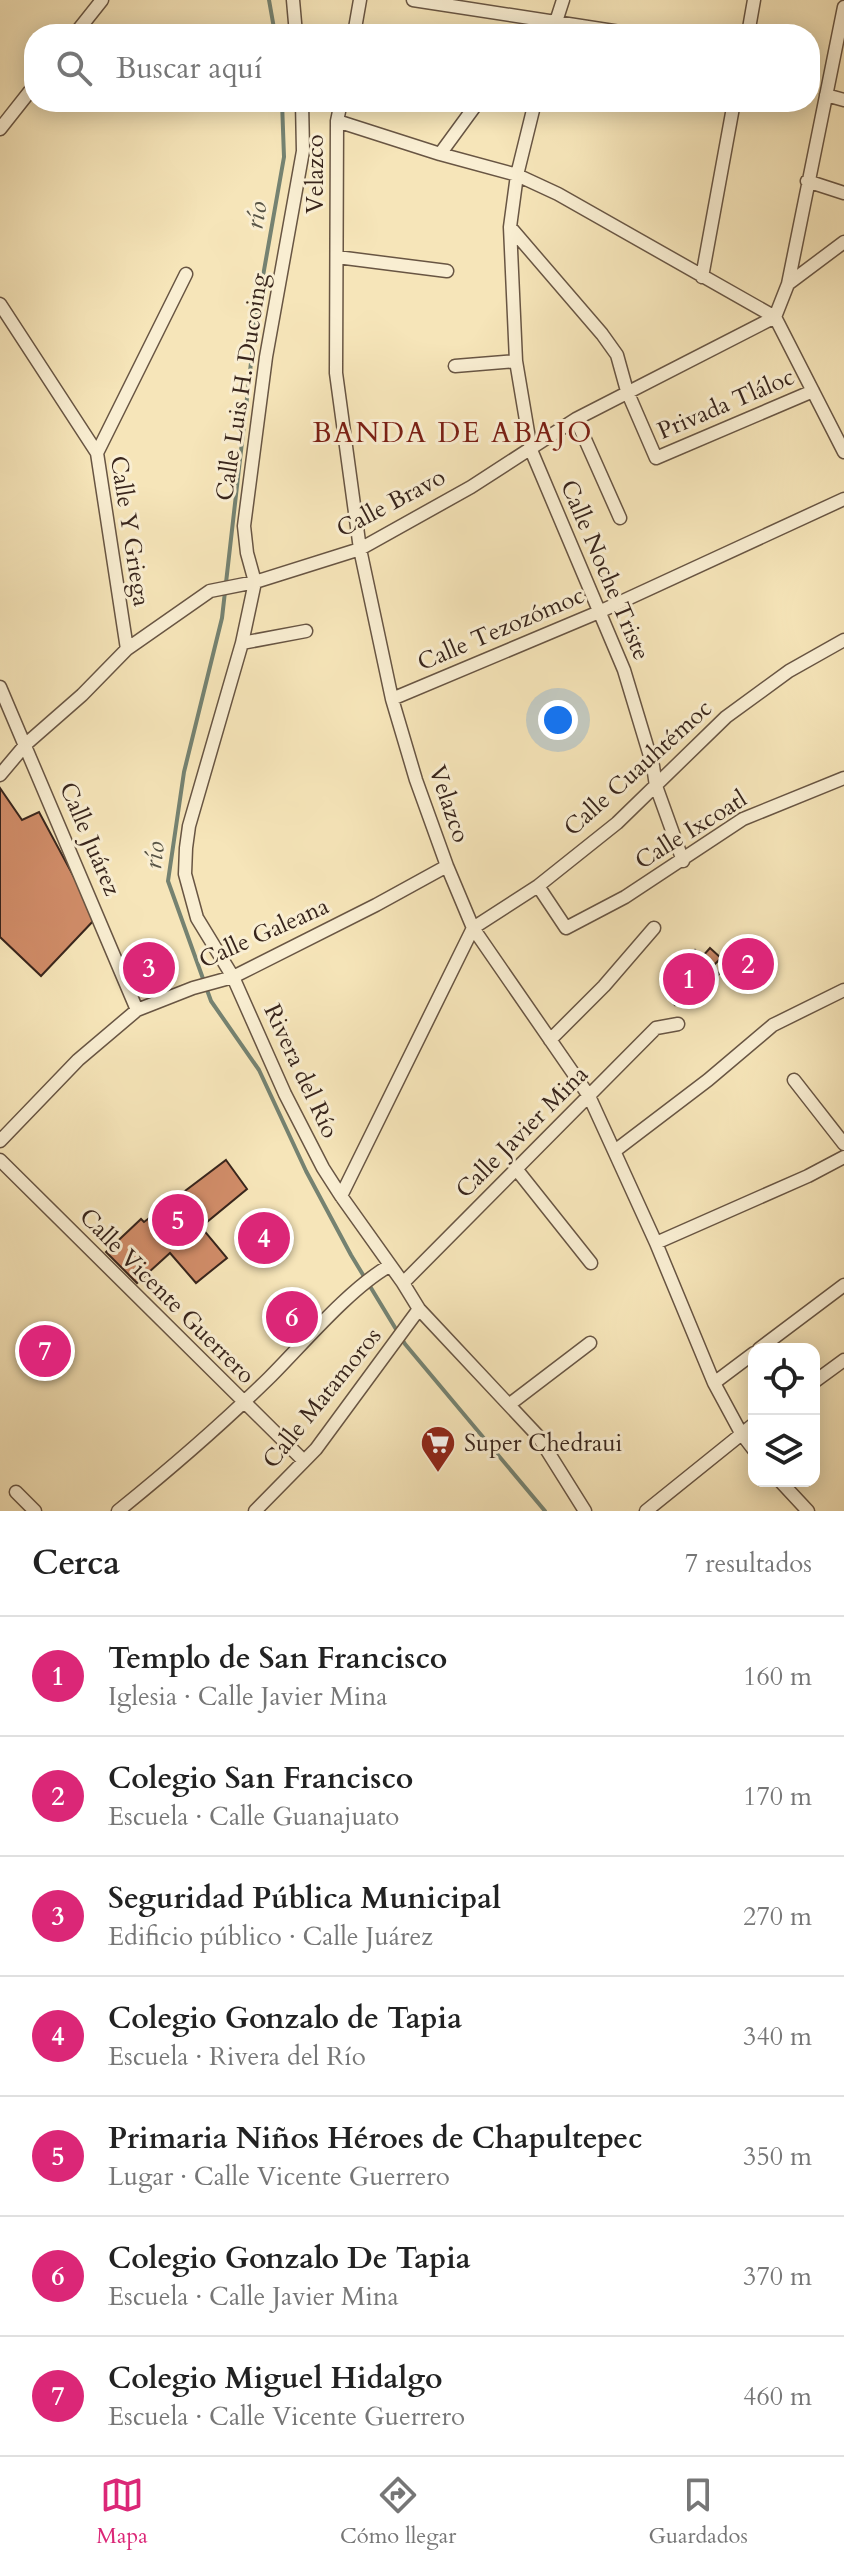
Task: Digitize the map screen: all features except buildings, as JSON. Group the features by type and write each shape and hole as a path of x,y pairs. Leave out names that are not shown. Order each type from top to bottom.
{"street":[{"path":"83,24 102,0"},
{"path":"293,0 295,24"},
{"path":"356,24 360,0"},
{"path":"413,0 578,24"},
{"path":"555,24 563,0"},
{"path":"750,24 754,0"},
{"path":"775,317 788,284 844,5 837,0"},
{"path":"826,95 844,100"},
{"path":"0,129 24,99"},
{"name":"Calle Luis H. Ducoing","path":"252,583 244,526 266,357 303,151 302,112"},
{"name":"Velazco","path":"339,112 336,373 360,549 392,699 416,780 473,928 589,1096 616,1150 714,1383 748,1442"},
{"path":"440,154 471,112"},
{"name":"Calle Noche Triste","path":"533,112 517,175 510,227 516,361 531,450 624,670 653,766 656,786 683,861"},
{"path":"702,277 732,112"},
{"path":"337,121 517,175 558,194 775,317 844,452"},
{"path":"807,181 844,193"},
{"path":"510,227 617,355 627,391"},
{"path":"788,284 844,242"},
{"path":"337,257 447,271"},
{"path":"97,453 186,274"},
{"name":"Calle Y Griega","path":"0,304 97,453 127,649"},
{"name":"Calle Bravo","path":"0,775 26,744 82,695 127,649 210,591 252,583 360,549 531,450 576,419 775,317"},
{"path":"455,366 516,361"},
{"name":"Privada Tláloc","path":"627,391 656,458 813,391"},
{"path":"576,419 620,518"},
{"name":"Calle Tezozómoc","path":"392,699 599,612 844,499"},
{"name":"Rivera del Río","path":"252,583 242,643 189,826 185,874 197,918 323,1168 341,1196 419,1309 538,1436 585,1511"},
{"path":"242,643 306,631"},
{"name":"Calle Cuauhtémoc","path":"473,928 538,886 617,823 726,717 789,671 844,640"},
{"name":"Calle Juárez","path":"0,687 137,1010"},
{"name":"Calle Ixcoatl","path":"538,886 566,928 625,897 743,819 844,778"},
{"name":"Calle Galeana","path":"0,1141 78,1060 137,1010 228,978 447,866"},
{"path":"341,1196 473,928"},
{"path":"550,1040 604,986 654,928"},
{"path":"616,1150 708,1080 773,1025 842,996"},
{"name":"Calle Javier Mina","path":"403,1283 656,1028 678,1024"},
{"path":"794,1080 844,1144"},
{"path":"656,1243 844,1157"},
{"name":"Calle Vicente Guerrero","path":"0,1160 304,1461"},
{"path":"517,1170 591,1263"},
{"path":"118,1511 243,1403 352,1295 376,1273 389,1266"},
{"path":"767,1343 844,1285"},
{"name":"Calle Matamoros","path":"255,1511 304,1461 419,1309"},
{"path":"510,1404 590,1343"},
{"path":"714,1383 748,1358"},
{"path":"820,1378 844,1360"},
{"path":"646,1511 748,1428"},
{"path":"786,1487 808,1511"},
{"path":"16,1492 35,1511"}],"waterway":[{"name":"río","path":"269,0 273,24"},
{"name":"río","path":"282,112 284,157 257,310 222,618 184,772 168,881 211,1001 259,1070 306,1171 351,1255 405,1344 545,1511"}],"place":[{"name":"Colegio San Francisco","path":"748,964"},
{"name":"Seguridad Pública Municipal","path":"149,968"},
{"name":"Templo de San Francisco","path":"689,979"},
{"name":"Primaria Niños Héroes de Chapultepec","path":"178,1220"},
{"name":"Colegio Gonzalo de Tapia","path":"264,1238"},
{"name":"Colegio Gonzalo De Tapia","path":"292,1317"},
{"name":"Colegio Miguel Hidalgo","path":"45,1351"},
{"name":"Super Chedraui","path":"438,1474"}],"district":[{"name":"BANDA DE ABAJO","path":"453,433"}]}
